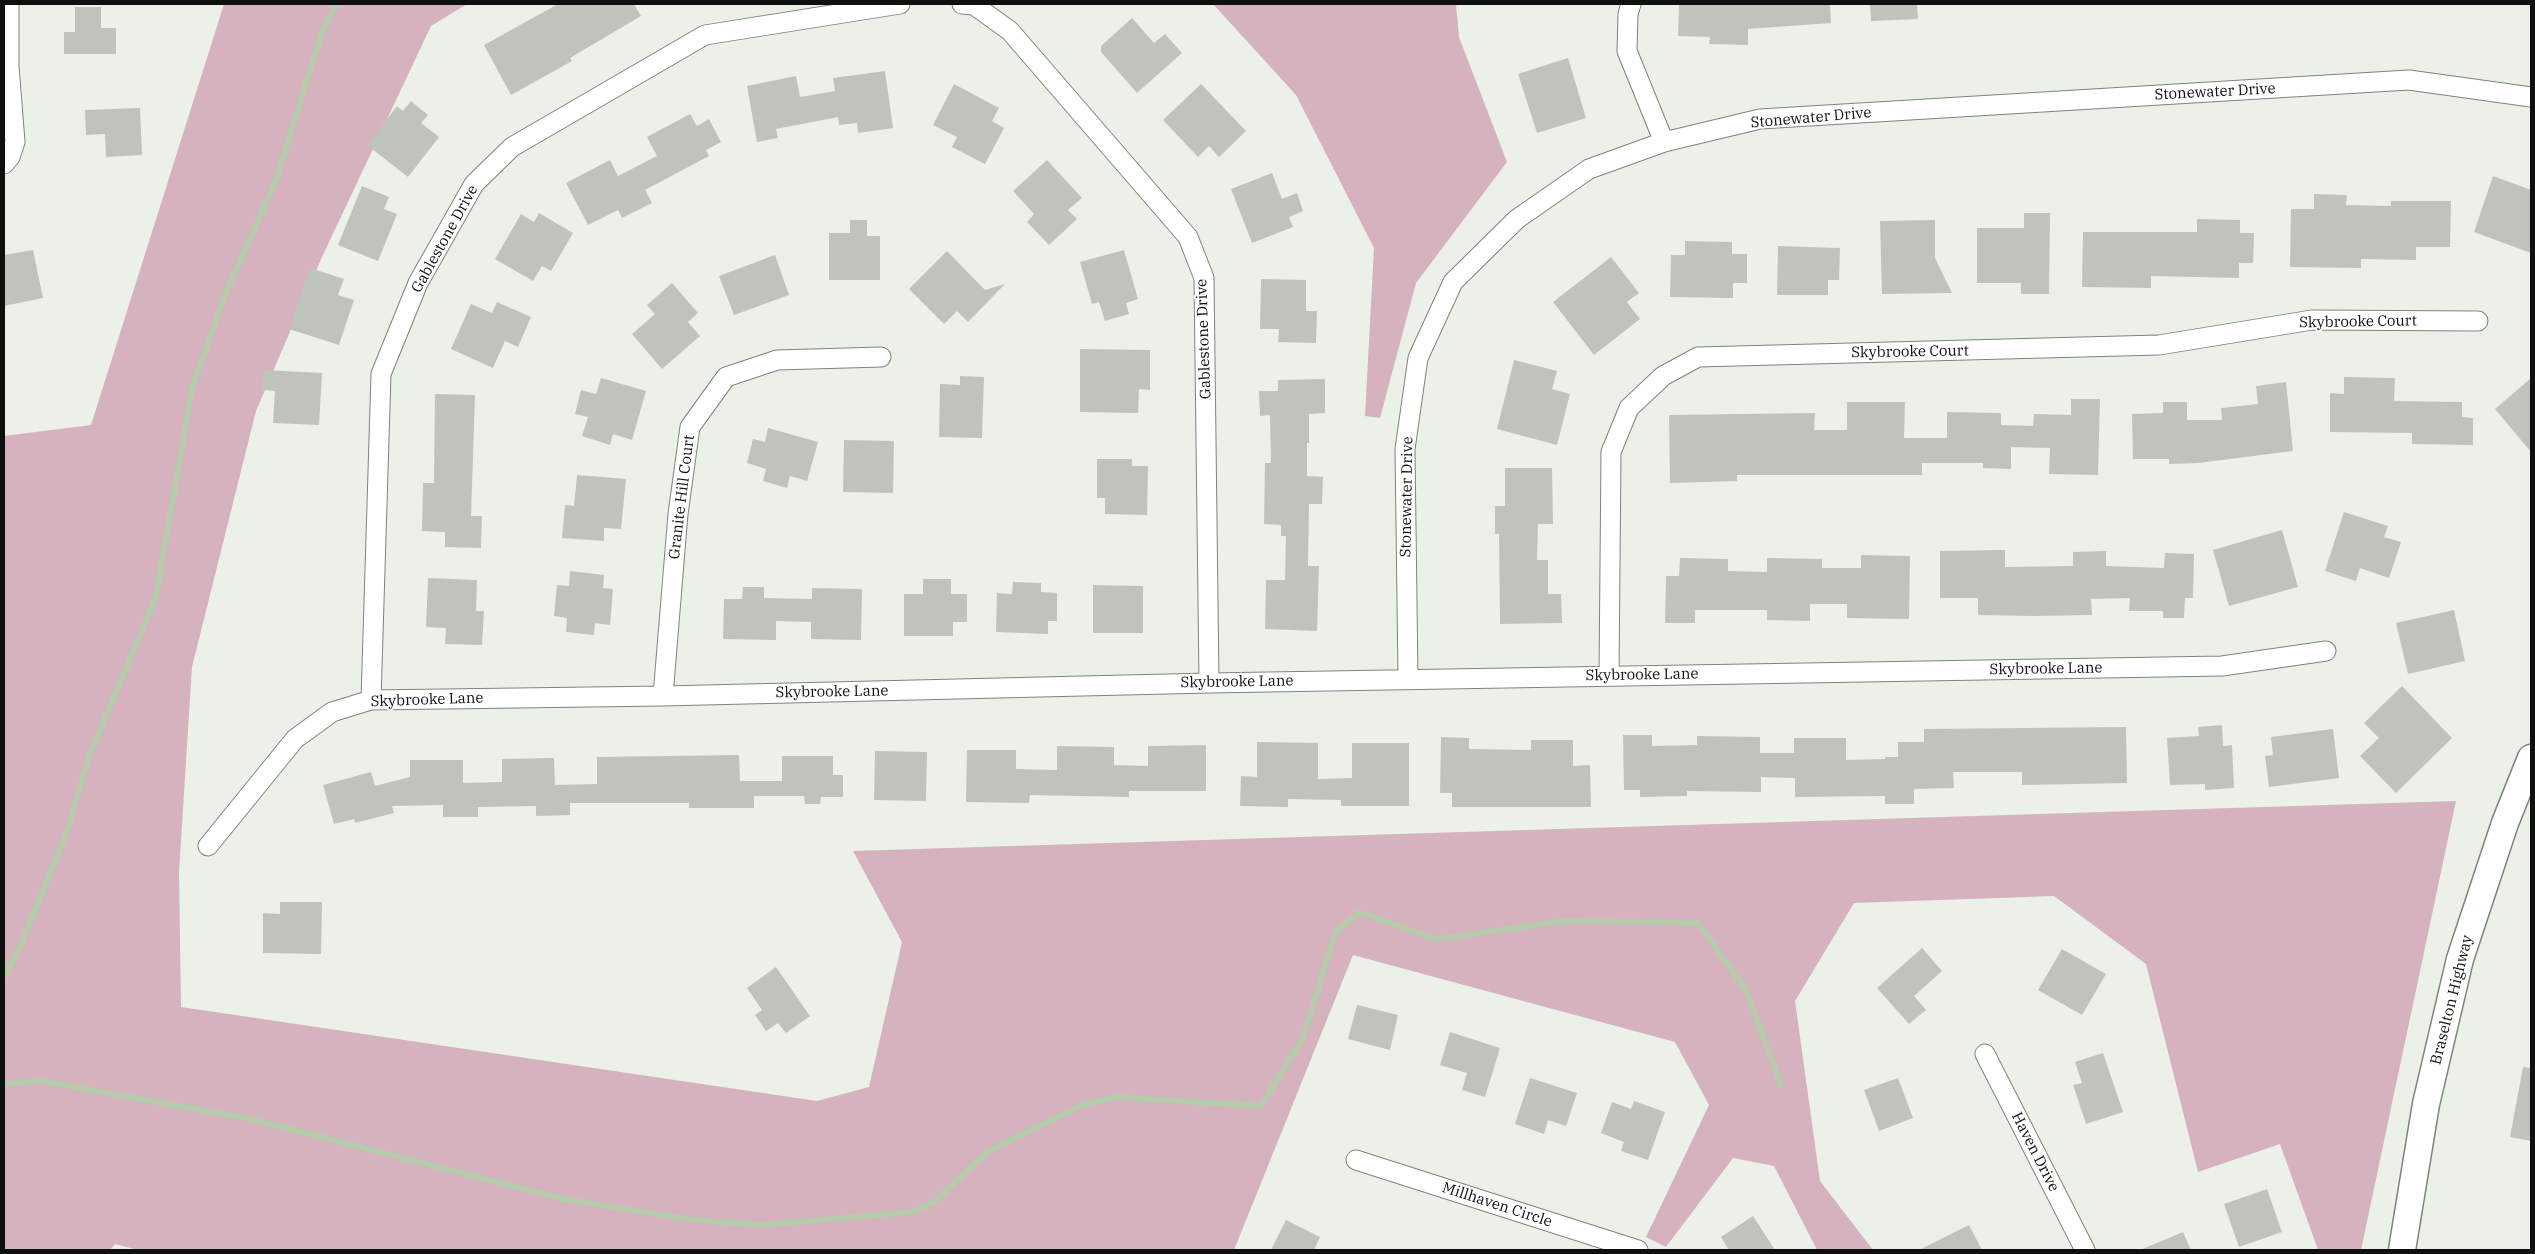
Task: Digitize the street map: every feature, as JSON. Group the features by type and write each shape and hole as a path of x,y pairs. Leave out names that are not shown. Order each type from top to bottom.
{"main road":[{"name":"Braselton Highway","path":"2402,1250 2426,1104 2460,959 2505,823 2531,758"}],"street":[{"path":"4,164 10,157 16,142 9,66 9,4"},
{"name":"Gablestone Drive","path":"371,700 381,374 418,283 474,184 512,147 705,35 797,12 900,4"},
{"name":"Gablestone Drive","path":"962,4 974,5 1010,31 1188,237 1204,278 1209,683"},
{"path":"1631,4 1628,14 1627,51 1664,142"},
{"name":"Stonewater Drive","path":"1408,679 1405,449 1418,358 1453,282 1516,219 1589,169 1664,142 1760,120 2409,80 2531,97"},
{"name":"Skybrooke Court","path":"1609,676 1611,452 1630,408 1663,376 1698,357 2159,345 2312,320 2478,321"},
{"name":"Granite Hill Court","path":"663,696 678,514 690,427 726,377 777,360 881,358"},
{"name":"Skybrooke Lane","path":"208,846 295,739 332,712 371,700 663,696 1408,679 2222,666 2326,651"},
{"name":"Haven Drive","path":"1986,1054 2085,1250"},
{"name":"Millhaven Circle","path":"1356,1160 1638,1250"}],"shaded area":[{"path":"224,4 467,4 431,26 322,257 256,411 192,667 179,872 181,1007 817,1101 869,1087 902,942 853,851 2456,801 2361,1250 2318,1250 2280,1144 2198,1172 2146,964 2054,896 1854,903 1795,1001 1820,1181 1873,1250 1817,1250 1774,1166 1733,1158 1666,1247 1646,1237 1709,1105 1675,1042 1353,955 1234,1250 138,1250 115,1244 110,1250 4,1250 4,436 91,425"},
{"path":"1213,4 1456,4 1459,37 1507,162 1416,283 1380,418 1365,416 1374,248 1296,95"}],"building":[{"path":"558,4 634,4 641,16 570,58 572,61 511,95 484,45"},
{"path":"1679,4 1830,4 1831,23 1748,29 1748,45 1709,44 1710,37 1678,36"},
{"path":"1870,4 1917,4 1918,19 1871,21"},
{"path":"75,7 101,7 101,28 116,28 116,54 64,54 64,32 75,32"},
{"path":"1132,18 1154,43 1165,34 1182,53 1137,93 1101,52 1101,46"},
{"path":"1568,58 1586,118 1537,133 1518,74"},
{"path":"885,71 893,128 858,133 857,123 839,125 838,117 776,129 778,138 757,142 747,86 796,76 800,97 835,91 833,78"},
{"path":"954,84 999,108 992,121 1004,128 985,164 952,147 957,137 933,125"},
{"path":"1201,84 1246,131 1219,157 1209,146 1198,157 1163,120"},
{"path":"411,101 428,115 421,123 439,137 408,177 367,145 397,106 403,111"},
{"path":"140,108 142,155 106,157 105,134 86,135 85,110"},
{"path":"690,114 697,126 709,119 721,142 706,150 709,156 645,190 652,203 622,218 618,210 588,225 566,183 610,160 618,176 657,156 647,137"},
{"path":"1047,160 1082,198 1068,210 1077,219 1049,245 1027,222 1034,214 1013,191"},
{"path":"1272,173 1282,199 1297,193 1303,211 1289,217 1293,227 1252,243 1231,189"},
{"path":"2493,176 2531,190 2531,253 2474,232"},
{"path":"362,186 389,197 384,209 397,214 378,261 338,245"},
{"path":"2314,194 2347,195 2346,205 2391,206 2391,201 2451,201 2450,247 2416,247 2416,260 2361,259 2361,268 2290,267 2291,209 2314,209"},
{"path":"539,213 573,233 551,271 542,266 533,281 495,259 521,214 534,222"},
{"path":"2024,213 2050,213 2049,294 2021,294 2021,283 1977,283 1977,228 2024,228"},
{"path":"2197,219 2240,220 2240,233 2254,233 2253,263 2239,263 2239,278 2151,276 2151,288 2082,287 2083,232 2197,232"},
{"path":"850,220 867,220 867,236 880,236 880,280 829,280 829,233 850,233"},
{"path":"1935,220 1935,258 1952,293 1882,294 1880,221"},
{"path":"1685,241 1732,242 1732,254 1747,254 1747,283 1733,283 1733,298 1670,297 1671,255 1685,255"},
{"path":"1778,246 1840,248 1839,280 1828,280 1828,295 1777,295"},
{"path":"33,250 43,298 4,306 4,255"},
{"path":"1124,250 1138,299 1126,303 1129,314 1105,321 1099,302 1092,304 1080,262"},
{"path":"947,251 985,290 1005,284 968,322 957,311 944,324 909,289"},
{"path":"775,255 789,295 734,315 719,276"},
{"path":"1611,257 1639,293 1627,302 1640,319 1594,355 1553,302"},
{"path":"310,268 344,279 338,295 354,300 339,345 289,329"},
{"path":"1261,279 1306,280 1306,311 1317,311 1316,343 1278,342 1279,329 1260,329"},
{"path":"672,283 698,313 688,322 700,336 662,369 632,334 655,314 647,305"},
{"path":"497,302 531,317 518,347 505,341 493,368 451,349 471,304 492,313"},
{"path":"1080,349 1150,350 1150,390 1139,389 1138,413 1080,412"},
{"path":"1514,360 1557,371 1552,389 1570,394 1557,445 1497,429"},
{"path":"264,370 322,373 319,425 273,423 275,391 262,390"},
{"path":"960,376 984,377 982,438 939,437 940,384 960,385"},
{"path":"2344,377 2395,378 2394,401 2462,402 2462,417 2473,418 2473,445 2412,444 2412,433 2330,432 2330,393 2344,394"},
{"path":"601,378 646,391 632,440 613,434 610,445 582,436 588,417 575,414 581,390 596,394"},
{"path":"2531,378 2531,452 2495,409"},
{"path":"1325,379 1325,413 1309,414 1309,443 1307,443 1307,476 1323,477 1322,504 1309,504 1308,566 1319,566 1317,631 1265,629 1266,580 1285,580 1286,536 1281,536 1281,525 1264,524 1265,463 1271,463 1270,415 1260,416 1259,391 1278,391 1278,380"},
{"path":"2286,382 2293,451 2198,463 2169,464 2169,459 2133,459 2132,414 2163,413 2163,402 2187,402 2187,420 2222,420 2221,408 2258,404 2256,386"},
{"path":"435,394 475,395 471,516 482,516 481,548 445,547 445,532 422,531 423,483 434,483"},
{"path":"2071,399 2100,399 2098,475 2049,474 2050,448 2011,447 2011,469 1983,468 1983,463 1922,463 1922,475 1737,475 1737,481 1670,483 1669,415 1815,413 1814,430 1847,430 1847,402 1905,402 1904,438 1947,438 1947,412 2001,413 2001,425 2033,426 2034,414 2071,415"},
{"path":"768,428 818,442 807,481 790,476 787,488 763,481 766,469 747,463 753,439 765,442"},
{"path":"844,440 894,441 893,493 843,492"},
{"path":"1097,459 1132,459 1132,466 1148,466 1147,515 1105,514 1105,498 1097,498"},
{"path":"1505,468 1552,468 1553,524 1538,524 1537,560 1548,560 1548,594 1561,594 1562,623 1500,624 1499,534 1495,534 1495,506 1505,506"},
{"path":"577,475 626,479 621,529 604,528 604,541 562,538 565,505 574,506"},
{"path":"2344,512 2388,526 2384,537 2401,542 2389,578 2360,568 2356,581 2325,571"},
{"path":"2282,530 2298,587 2229,606 2213,550"},
{"path":"2005,550 2005,567 2073,566 2073,552 2106,551 2106,566 2164,568 2165,553 2194,554 2193,598 2185,598 2184,618 2163,618 2163,611 2129,611 2130,598 2091,599 2092,615 2033,616 1978,615 1978,598 1940,598 1940,551"},
{"path":"1861,555 1910,556 1909,619 1847,618 1847,604 1810,604 1810,621 1767,620 1767,610 1695,610 1695,623 1665,623 1666,576 1679,576 1680,558 1728,559 1728,571 1767,572 1767,558 1822,559 1822,568 1861,568"},
{"path":"570,571 604,575 603,588 613,589 610,625 595,623 594,635 566,632 567,618 554,616 557,585 569,586"},
{"path":"428,578 477,580 476,611 484,611 482,645 445,644 446,628 426,627"},
{"path":"923,579 951,579 951,594 967,594 967,622 953,622 953,636 904,636 904,594 923,594"},
{"path":"1013,582 1041,583 1041,592 1057,593 1057,621 1048,621 1048,634 996,632 997,593 1012,594"},
{"path":"1093,585 1143,586 1143,633 1093,633"},
{"path":"743,587 764,587 764,598 812,599 812,588 862,589 861,640 811,639 811,622 776,621 776,640 723,639 724,599 742,599"},
{"path":"2454,610 2465,661 2408,674 2396,623"},
{"path":"2402,686 2452,738 2396,793 2360,756 2379,738 2364,723"},
{"path":"2222,725 2223,746 2232,745 2234,788 2205,790 2205,784 2170,785 2167,738 2199,736 2198,727"},
{"path":"2126,727 2127,783 2022,785 2022,772 1953,772 1954,788 1914,789 1914,804 1885,804 1885,796 1795,797 1795,778 1761,777 1761,792 1687,791 1687,796 1640,797 1640,790 1624,790 1623,735 1652,735 1652,746 1697,745 1697,736 1760,737 1760,753 1794,753 1794,738 1846,738 1846,760 1898,757 1898,742 1924,742 1924,729"},
{"path":"2333,729 2339,778 2269,787 2265,756 2273,755 2271,737"},
{"path":"1441,737 1469,738 1469,749 1531,750 1531,740 1573,740 1573,766 1590,765 1591,807 1452,807 1452,793 1440,793"},
{"path":"1257,742 1318,743 1318,779 1352,778 1352,743 1409,743 1409,806 1341,806 1341,800 1288,799 1288,807 1240,806 1241,776 1257,777"},
{"path":"1206,745 1206,791 1129,791 1129,797 1030,795 1029,803 966,802 967,750 1016,750 1016,769 1057,770 1057,746 1114,747 1114,765 1148,766 1148,746"},
{"path":"875,751 927,752 926,801 874,800"},
{"path":"739,755 740,781 782,781 782,756 833,756 833,775 843,775 843,797 821,797 820,804 805,804 804,796 754,796 754,808 689,808 689,803 570,803 570,815 536,816 536,806 478,807 478,817 443,817 443,805 392,806 394,813 355,823 354,819 334,824 323,785 371,772 375,786 410,777 410,760 463,760 463,783 502,782 502,759 554,758 555,785 597,784 597,757"},
{"path":"280,902 322,902 321,954 263,953 263,913 280,914"},
{"path":"1922,948 1942,971 1914,996 1926,1010 1909,1024 1877,988"},
{"path":"2062,949 2106,974 2082,1015 2038,990"},
{"path":"776,967 810,1016 786,1033 778,1023 766,1031 755,1015 762,1010 747,988"},
{"path":"1357,1005 1398,1015 1390,1050 1348,1039"},
{"path":"1450,1032 1500,1048 1485,1097 1462,1090 1467,1073 1440,1065"},
{"path":"2103,1053 2123,1112 2086,1124 2073,1085 2082,1083 2075,1062"},
{"path":"2523,1067 2531,1068 2531,1141 2510,1137"},
{"path":"1530,1078 1577,1093 1566,1126 1548,1120 1544,1134 1515,1124"},
{"path":"1898,1078 1913,1118 1879,1131 1864,1090"},
{"path":"1634,1101 1665,1112 1648,1160 1621,1151 1624,1142 1601,1133 1612,1102 1631,1109"},
{"path":"2267,1189 2282,1232 2239,1247 2224,1204"},
{"path":"1753,1216 1775,1250 1729,1250 1721,1237"},
{"path":"1286,1220 1320,1237 1314,1250 1271,1250"},
{"path":"1969,1225 1982,1250 1919,1250"},
{"path":"2183,1232 2191,1250 2140,1250"}],"waterway":[{"path":"4,977 19,949 67,832 89,756 156,597 192,388 227,290 275,183 322,32 337,4"},
{"path":"4,1084 42,1081 251,1119 563,1199 694,1220 762,1225 912,1212 934,1202 988,1151 1085,1104 1117,1097 1261,1106 1303,1038 1335,933 1359,912 1436,939 1564,921 1698,923 1746,990 1781,1085"}]}
